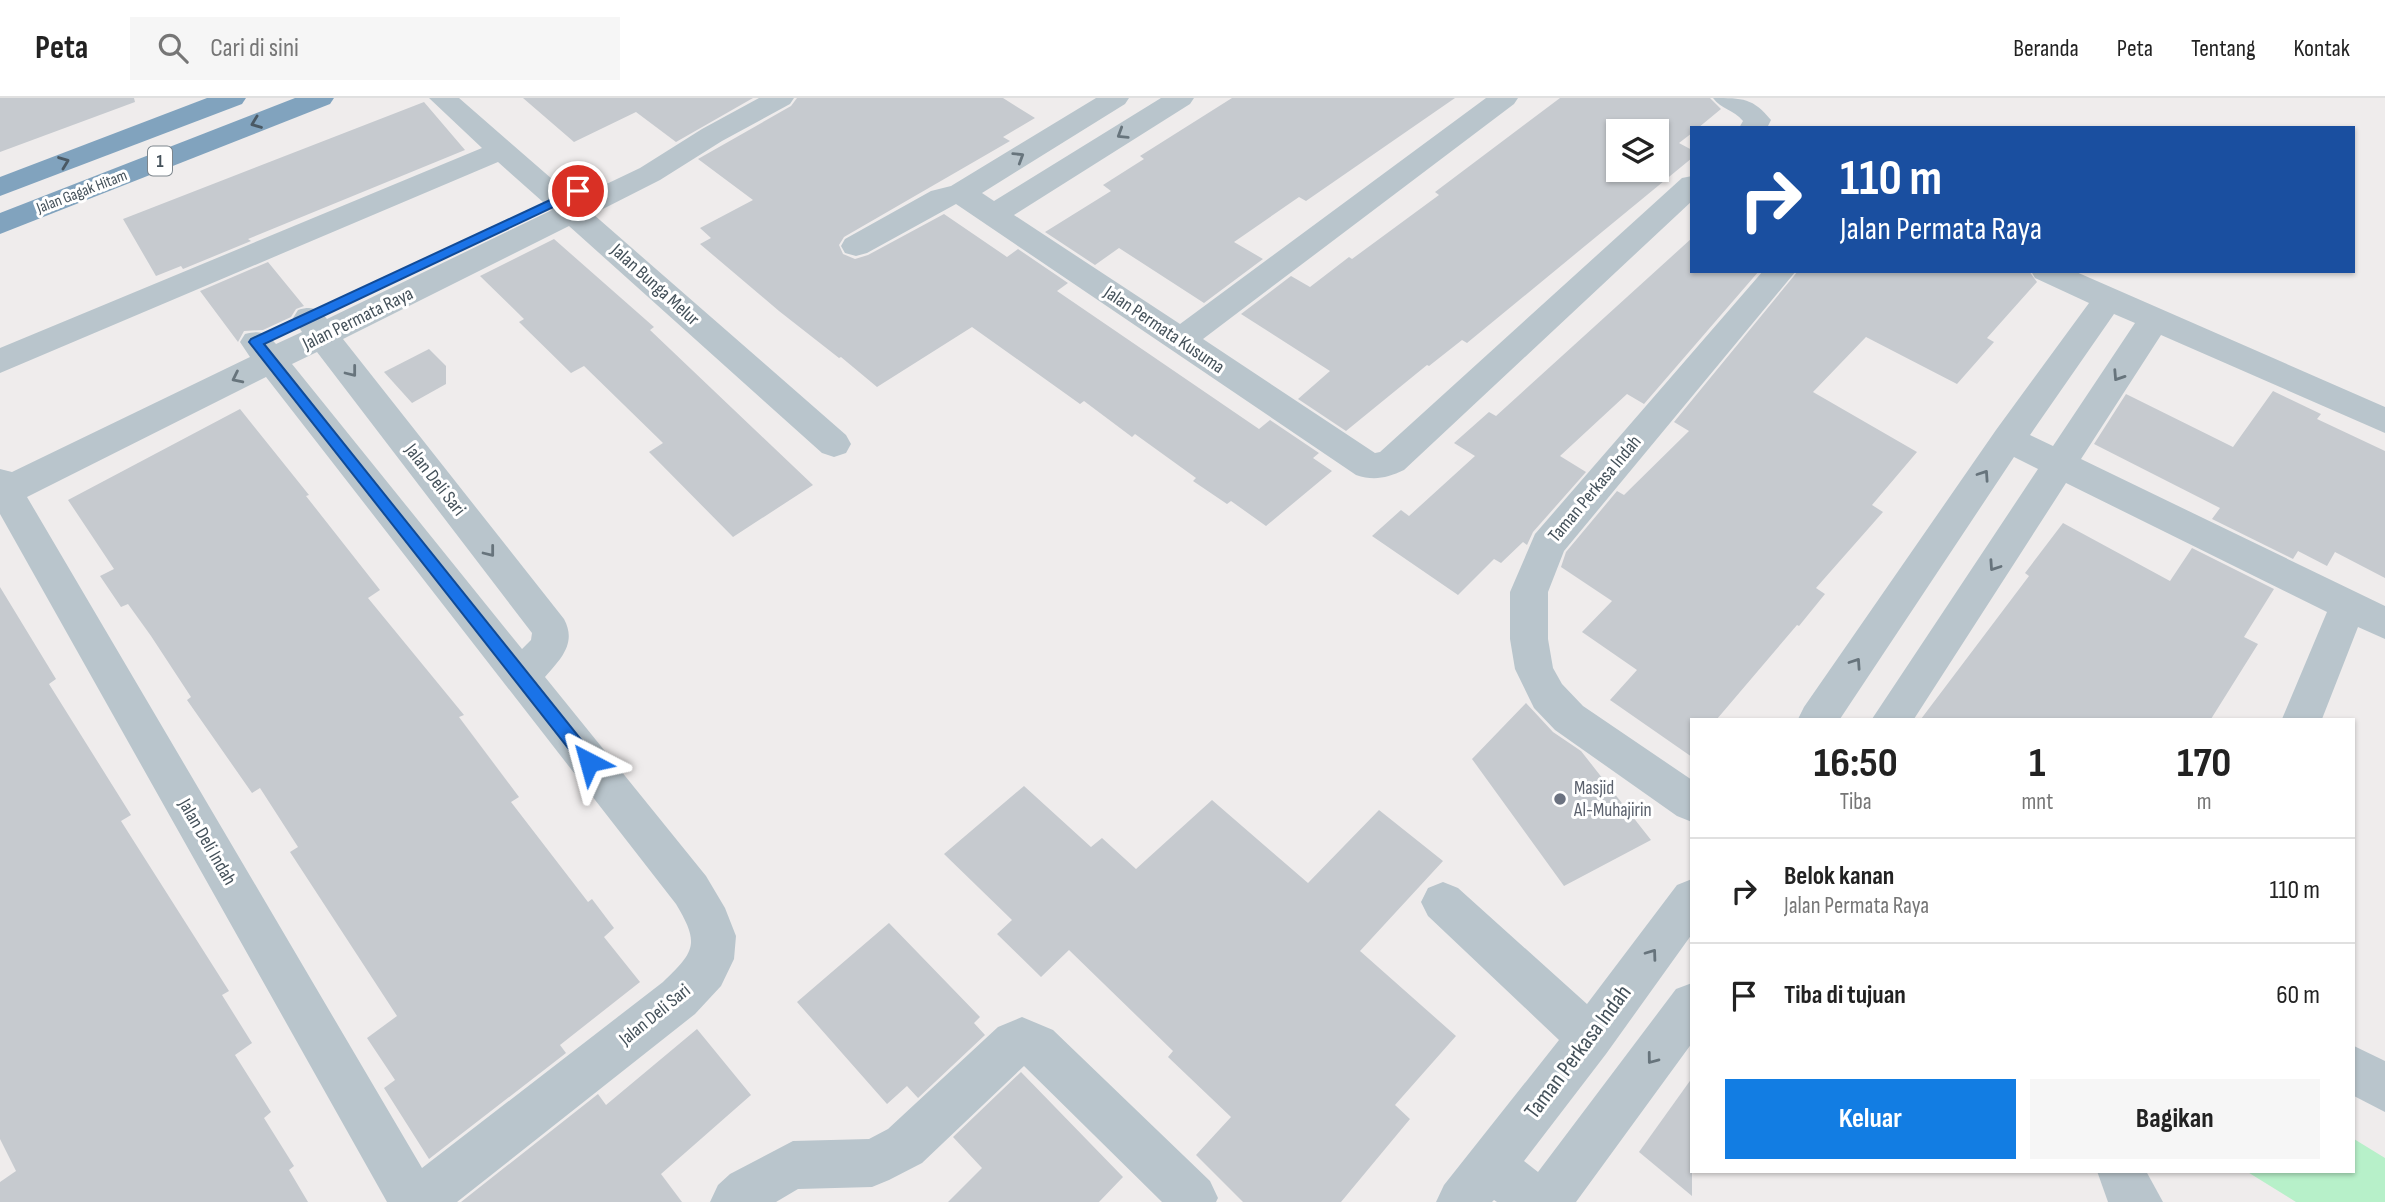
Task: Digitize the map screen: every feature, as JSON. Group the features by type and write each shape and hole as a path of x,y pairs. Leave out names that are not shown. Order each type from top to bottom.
{"highway":[{"name":"Jalan Gagak Hitam","path":"0,187 232,98"},
{"name":"Jalan Gagak Hitam","path":"0,224 320,98"}],"street":[{"name":"Jalan Bunga Melur","path":"443,98 834,444"},
{"name":"Jalan Permata Raya","path":"1,483 263,352 566,206 660,169 712,135 780,98"},
{"path":"856,246 941,198 961,193 1115,98"},
{"path":"993,215 1180,98"},
{"path":"1179,341 1504,98"},
{"path":"1727,98 1746,107 1755,124"},
{"path":"0,361 502,150"},
{"name":"Jalan Permata Kusuma","path":"961,193 1368,466 1381,466 1392,461 1690,187"},
{"name":"Taman Perkasa Indah","path":"1690,802 1569,718 1548,696 1534,669 1529,639 1529,592 1548,544 1779,273"},
{"path":"2051,273 2385,421"},
{"path":"1819,718 2008,439 2109,298"},
{"path":"1893,718 2062,464 2155,318"},
{"name":"Jalan Deli Sari","path":"317,327 551,630 550,646 521,676"},
{"name":"Jalan Deli Sari","path":"263,352 691,890 706,913 716,937 713,958 699,978 679,998 416,1202"},
{"path":"2008,439 2385,623"},
{"name":"Jalan Deli Indah","path":"1,483 416,1202"},
{"path":"2302,718 2348,606"},
{"path":"1443,902 1590,1038"},
{"name":"Taman Perkasa Indah","path":"1476,1184 1590,1038 1690,902"},
{"path":"1545,1202 1690,1007"},
{"path":"735,1202 747,1191 793,1165 872,1163 905,1146 1014,1042 1022,1041 1037,1046 1193,1198"},
{"path":"2355,1070 2385,1088"},
{"path":"2122,1173 2124,1182 2138,1202"},
{"path":"1476,1184 1535,1202"}],"green space":[{"path":"2355,1140 2385,1158 2385,1202 2296,1202 2249,1173 2355,1173"}],"building":[{"path":"0,98 134,98 135,102 0,152"},
{"path":"523,98 753,98 676,142 636,112 574,142"},
{"path":"797,98 1003,98 1035,118 1003,137 1010,141 844,237 839,245 843,254 855,259 868,255 944,214 1007,257 1018,249 1068,283 1057,291 1259,429 1270,420 1319,453 1313,458 1332,471 1266,526 1231,501 1227,504 1193,481 1196,478 1135,434 1132,437 1084,401 1080,404 972,327 877,387 779,311 700,244 711,238 700,228 753,200 698,159 791,106"},
{"path":"1232,98 1455,98 1306,201 1299,197 1234,242 1263,259 1204,303 1119,248 1095,265 1045,232 1111,191 1103,185 1144,159 1140,156"},
{"path":"1560,98 1710,98 1721,109 1700,126 1690,126 1690,135 1679,143 1690,149 1690,160 1669,177 1669,119 1606,119 1606,182 1663,182 1467,343 1462,340 1427,365 1346,431 1298,399 1330,371 1241,314 1291,276 1310,287 1349,257 1352,259 1439,195 1435,192"},
{"path":"424,102 465,150 248,239 251,241 183,269 181,266 156,276 123,219"},
{"path":"554,239 654,327 650,330 813,485 733,537 649,452 663,443 584,366 571,373 519,322 524,319 480,276"},
{"path":"1690,240 1690,273 1757,273 1644,404 1627,394 1560,456 1586,472 1533,532 1527,545 1523,542 1501,563 1494,559 1458,595 1372,536 1401,510 1409,516 1475,456 1454,443 1489,412 1496,416"},
{"path":"268,262 304,306 296,309 291,317 263,330 244,331 238,342 200,291"},
{"path":"1796,273 2030,273 2037,282 1987,338 1994,342 1957,384 1866,337 1813,392 1917,452 1872,505 1883,512 1816,588 1825,594 1799,626 1797,625 1718,718 1690,718 1690,756 1610,700 1637,670 1582,632 1612,601 1561,567 1566,552 1617,491 1624,495 1689,431 1674,422"},
{"path":"429,349 446,366 446,384 412,403 384,372"},
{"path":"2273,391 2321,414 2317,419 2385,451 2385,578 2335,552 2327,566 2298,551 2293,559 2212,519 2220,508 2094,444 2126,394 2233,447"},
{"path":"240,409 380,590 368,598 464,715 459,717 519,797 511,802 588,902 592,899 614,928 604,937 640,982 560,1045 566,1053 429,1159 384,1088 395,1080 367,1038 397,1016 290,852 298,847 260,788 252,793 187,700 191,697 151,636 128,604 121,607 100,576 114,569 68,500"},
{"path":"2063,523 2170,581 2192,548 2274,589 2244,637 2258,644 2212,718 1922,718 2029,576 2025,573"},
{"path":"0,587 56,679 49,684 131,815 121,821 229,991 222,995 252,1043 235,1055 271,1112 264,1118 294,1166 289,1170 308,1202 0,1202 0,1182 16,1171 0,1139"},
{"name":"Masjid Al-Muhajirin","path":"1526,703 1553,732 1581,751 1651,840 1564,886 1472,759"},
{"path":"1024,786 1091,847 1102,838 1136,869 1212,800 1308,883 1379,810 1443,861 1360,951 1456,1036 1395,1105 1410,1119 1341,1202 1243,1202 1196,1155 1231,1117 1168,1057 1173,1051 1069,950 1041,977 997,934 1012,920 944,854"},
{"path":"889,923 980,1017 974,1023 985,1035 918,1098 907,1086 887,1104 797,1002"},
{"path":"697,1029 751,1095 661,1174 682,1202 461,1202 598,1094 606,1105"},
{"path":"1021,1072 1123,1177 1099,1202 948,1202 982,1168 953,1137"},
{"path":"1690,1081 1692,1196 1639,1152"}],"place":[{"name":"Masjid Al-Muhajirin","path":"1560,799"}],"route":[{"path":"578,191 256,342 589,762"}]}
